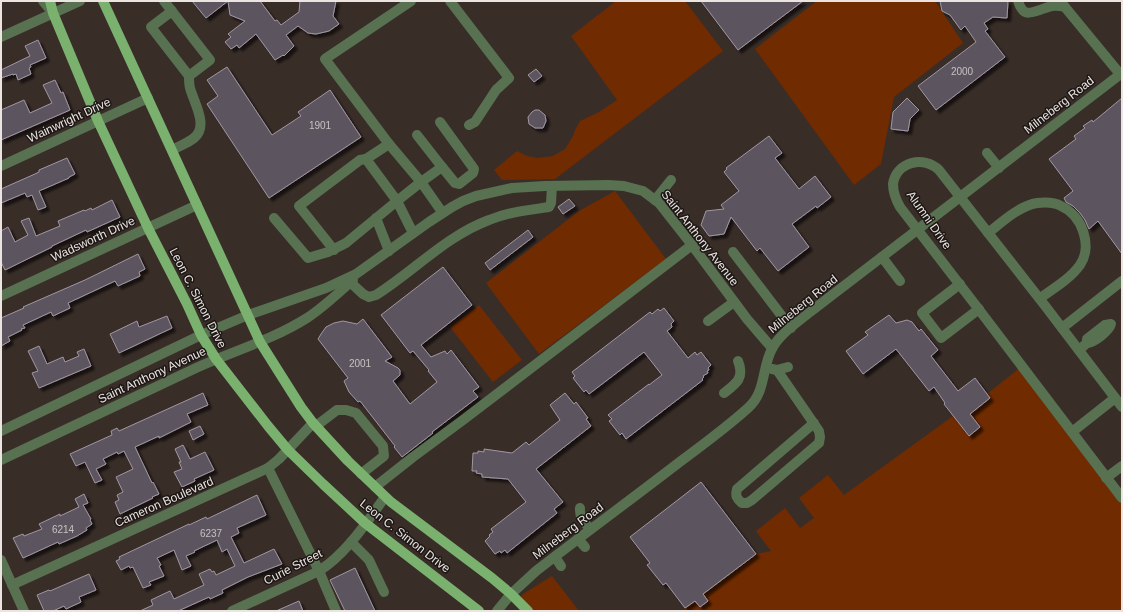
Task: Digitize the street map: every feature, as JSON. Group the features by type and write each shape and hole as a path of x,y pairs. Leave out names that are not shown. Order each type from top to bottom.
{"main road":[{"name":"Leon C. Simon Drive","path":"50,1 53,14 98,121 148,228 187,304 201,335 216,360 288,450 323,484 365,523 479,611"},
{"name":"Leon C. Simon Drive","path":"103,1 260,342 289,388 315,425 361,474 386,497 512,594 528,611"}],"street":[{"path":"42,1 53,14"},
{"path":"1,37 80,1"},
{"path":"164,1 210,60 189,76"},
{"path":"411,1 325,59 389,144 421,182 442,212"},
{"path":"450,1 509,78 496,90 475,122 469,125"},
{"path":"1018,1 1025,12 1032,12 1063,4 1121,73"},
{"path":"172,11 151,27 189,76 190,87 200,121 199,132 193,139 172,150"},
{"name":"Milneberg Road","path":"497,611 536,571 748,408 762,387 772,348 791,328 1121,73"},
{"name":"Wainwright Drive","path":"1,166 148,98"},
{"path":"417,135 455,183 459,184 473,173 474,169 440,122"},
{"path":"334,250 299,206 360,160 366,159 389,144"},
{"path":"987,153 999,168"},
{"path":"366,159 397,201 413,232"},
{"name":"Alumni Drive","path":"1122,407 1040,298 939,170 930,163 919,162 898,171 894,183 896,200 900,207 1122,498"},
{"path":"274,218 308,258 328,252 346,243 421,182 442,167"},
{"path":"655,200 671,180"},
{"path":"350,282 363,294 369,297 376,295 463,232 500,216 549,207 551,203 552,186"},
{"name":"Saint Anthony Avenue","path":"1,460 197,367 260,342 306,319 328,304 369,266 442,212 463,201 488,193 512,188 552,186 624,186 643,191 655,200 692,245 699,260 772,348"},
{"path":"988,233 1024,208 1038,203 1047,202 1062,206 1074,215 1082,228 1085,238 1086,249 1084,258 1074,272 1040,298"},
{"name":"Wadsworth Drive","path":"1,296 197,205"},
{"path":"376,218 389,251"},
{"path":"376,487 413,457 692,245"},
{"path":"733,252 791,328"},
{"path":"882,257 900,281"},
{"name":"Saint Anthony Avenue","path":"1,430 201,335 248,315 326,288 356,274 369,266"},
{"path":"1062,328 1122,281"},
{"path":"960,284 922,313 941,338 979,309"},
{"path":"708,321 734,302"},
{"path":"1079,350 1087,343"},
{"path":"724,393 739,379 741,372 738,361"},
{"path":"766,368 777,370 788,367"},
{"path":"777,370 814,423 819,431 819,443 752,500 747,503 742,503 738,500 736,494 737,489 814,423"},
{"path":"1072,432 1115,398"},
{"name":"Cameron Boulevard","path":"12,585 268,468 315,425 337,410 346,410 356,413 383,446 384,456 361,474"},
{"path":"1106,478 1122,466"},
{"path":"268,468 319,571 336,611"},
{"name":"Curie Street","path":"232,611 319,571 334,561 386,497"},
{"path":"580,508 579,512 582,520 590,529"},
{"path":"578,539 585,547"},
{"path":"350,542 369,560 384,592"},
{"path":"555,557 561,566"},
{"path":"1,560 22,610"}],"shaded area":[{"path":"616,1 685,1 723,51 555,179 502,180 494,170 517,151 527,156 538,158 553,156 565,149 580,121 599,112 617,100 571,36"},
{"path":"817,1 935,1 963,43 894,97 881,164 854,185 755,49"},
{"path":"615,191 666,259 539,354 486,283 579,211"},
{"path":"479,305 522,360 493,382 450,327"},
{"path":"1022,366 1122,498 1122,611 681,611 695,601 700,607 708,601 703,594 756,554 771,551 756,531 785,508 800,528 814,518 799,498 828,475 844,495 953,416 969,436 980,427 970,414 990,398 987,394"},
{"path":"552,576 579,611 528,611 518,600 523,594"}],"building":[{"path":"192,1 228,1 206,18"},
{"path":"228,1 260,1 275,21 277,20 281,25 299,12 300,1 336,1 333,16 339,24 329,31 316,34 308,33 298,26 286,35 294,46 284,56 283,55 275,60 256,34 239,48 237,45 231,49 225,42 231,37 228,34 245,21 230,15"},
{"path":"701,1 803,1 738,50"},
{"path":"940,1 1008,1 1007,18 993,17 984,23 988,29 985,31 1005,57 936,110 918,86 976,42 965,26 961,30 950,15 942,11"},
{"path":"38,40 46,58 30,65 31,67 29,68 31,74 18,80 16,74 1,78 1,70 30,56 25,46"},
{"path":"227,67 272,135 301,116 298,112 330,90 361,137 269,198 207,104 218,96 207,80"},
{"path":"536,69 542,76 534,82 528,75"},
{"path":"55,80 61,93 63,92 70,110 1,140 1,110 24,100 30,113 52,103 43,85"},
{"path":"907,98 919,110 910,119 908,131 891,129 893,112"},
{"path":"1122,98 1122,254 1098,221 1089,229 1080,213 1066,202 1064,198 1073,191 1049,159 1076,139 1074,136 1085,128 1083,126 1092,120 1093,122"},
{"path":"535,110 539,110 545,115 546,121 543,128 535,128 529,124 528,117"},
{"path":"769,136 782,153 775,158 799,189 815,176 831,197 792,224 809,247 778,271 760,248 757,251 731,217 724,234 709,236 701,225 706,211 724,209 721,205 739,191 724,172 727,169 726,168"},
{"path":"67,158 75,174 39,191 46,207 38,210 32,195 27,197 25,193 1,203 1,189"},
{"path":"569,199 575,206 563,214 558,207"},
{"path":"112,200 120,217 87,232 86,230 5,270 1,262 1,231 8,227 15,242 28,235 21,221 29,218 36,236 60,226 58,221 84,210 85,211 91,208 92,210"},
{"path":"528,230 533,237 490,270 485,263"},
{"path":"138,254 145,269 139,272 140,276 118,286 115,281 68,303 70,308 53,316 51,312 23,325 25,328 8,337 10,341 1,346 1,318"},
{"path":"443,267 472,305 421,345 431,357 445,351 447,354 451,350 479,387 473,391 478,397 402,457 360,401 358,402 349,392 344,381 348,378 318,339 326,327 334,323 343,321 357,324 363,319 392,357 385,361 400,370 400,375 393,381 410,404 437,382 413,351 410,353 381,315"},
{"path":"664,308 674,321 671,324 672,327 667,331 688,358 695,352 697,355 701,352 711,365 708,368 708,373 703,376 703,380 626,439 622,433 620,435 609,421 612,419 608,415 662,375 644,352 589,394 586,390 584,392 573,378 575,376 572,372 650,312 652,314 658,309 660,311"},
{"path":"889,315 896,323 907,320 912,322 919,331 921,329 938,350 931,356 958,391 975,378 990,398 970,414 980,427 969,436 944,404 945,403 934,387 929,391 896,349 863,374 846,351 868,335 865,332"},
{"path":"167,316 172,328 119,353 110,334 137,321 139,327"},
{"path":"39,346 47,364 63,357 65,362 79,356 77,352 84,349 91,366 39,388 32,373 38,371 28,351"},
{"path":"203,393 208,405 187,414 191,422 159,438 159,436 135,447 152,483 153,482 159,494 120,514 115,502 119,500 117,495 123,492 116,477 133,469 124,451 118,454 117,452 103,459 106,464 96,469 102,480 95,483 85,462 76,466 70,454 112,435 111,431 117,428 119,431"},
{"path":"565,393 574,404 576,402 588,418 586,419 591,426 536,469 563,502 554,509 557,513 507,553 505,550 501,553 500,551 495,554 485,541 493,532 491,529 526,502 508,479 482,477 482,474 476,473 477,471 472,471 473,453 478,453 478,451 484,452 484,449 512,453 526,442 529,445 560,420 550,405"},
{"path":"200,426 204,434 193,440 189,431"},
{"path":"183,445 190,459 205,452 214,470 194,479 195,481 182,487 174,472 182,469 179,462 181,462 175,449"},
{"path":"701,482 756,554 703,594 708,601 700,607 695,601 685,608 666,583 663,585 647,565 650,563 630,537"},
{"path":"84,494 88,503 83,505 91,519 92,524 86,528 87,530 59,544 58,542 23,558 13,538 23,534 24,536 42,529 39,524 79,507 75,499"},
{"path":"257,495 266,515 237,528 239,533 231,537 244,563 274,549 282,564 248,577 222,590 223,593 210,599 209,597 178,611 140,611 153,605 151,600 170,591 174,599 204,585 199,574 210,569 212,572 214,571 216,575 235,566 227,549 222,552 217,540 186,556 191,566 182,570 174,550 157,558 164,576 149,582 151,585 143,588 133,567 130,568 129,566 121,570 116,561 120,559 119,557 189,524 206,517 207,519"},
{"path":"355,568 375,611 345,611 330,580"},
{"path":"89,574 96,590 79,597 81,602 66,609 64,606 53,611 44,611 37,595"},
{"path":"299,601 303,611 276,611"}]}
